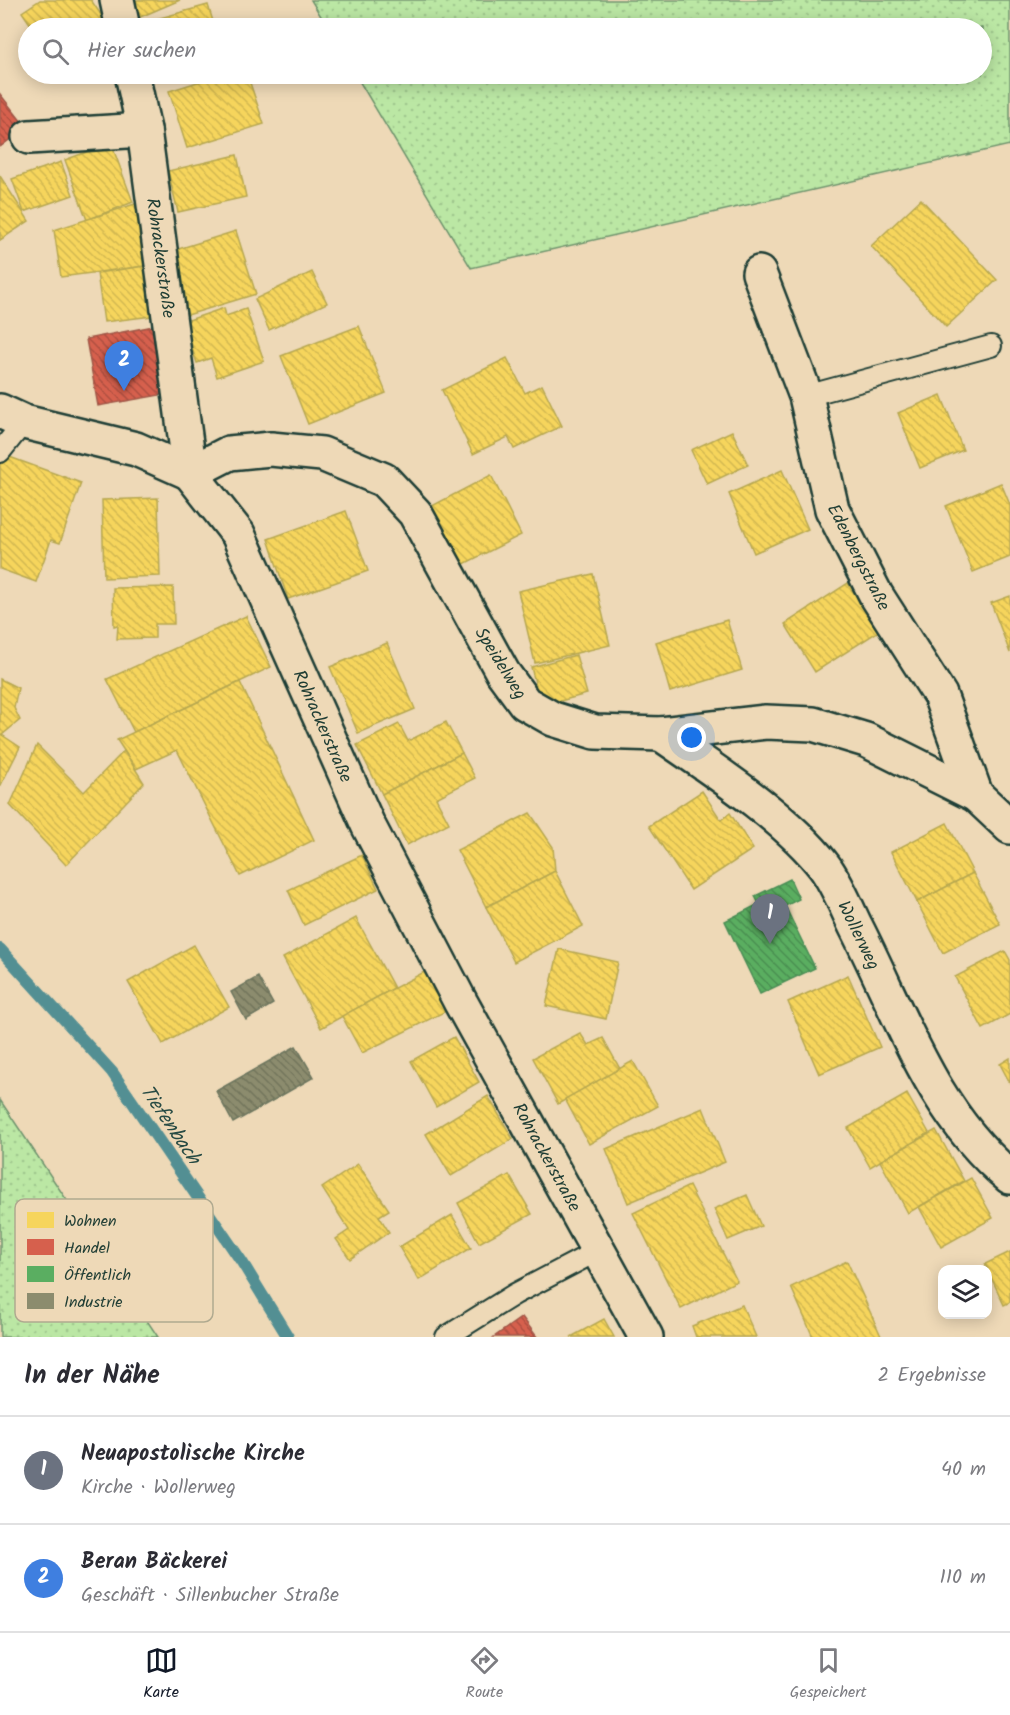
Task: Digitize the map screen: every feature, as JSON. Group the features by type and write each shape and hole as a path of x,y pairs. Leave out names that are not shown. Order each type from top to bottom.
{"street":[{"path":"117,0 121,18"},
{"name":"Rohrackerstraße","path":"134,84 144,130 190,473 238,534 368,825 461,1003 646,1337"},
{"path":"28,137 144,130"},
{"name":"Edenbergstraße","path":"759,273 806,396 832,509 876,595 940,695 976,795"},
{"path":"12,416 136,449 190,473"},
{"name":"Speidelweg","path":"190,473 229,453 271,449 322,454 384,480 415,513 503,673 525,703 553,719 595,732 661,734 766,722 813,724 866,740 976,795 1010,827"},
{"name":"Wollerweg","path":"661,734 721,776 782,825 825,867 924,1071 960,1123 996,1166 1010,1177"}],"lane":[{"path":"806,396 991,346"},
{"path":"0,453 12,416"},
{"path":"447,1337 515,1294 599,1250"}],"green space":[{"path":"311,0 1010,0 1010,145 471,268 361,84 992,84 992,18 322,18"},
{"path":"0,1100 66,1199 15,1199 15,1322 148,1322 158,1337 0,1337"}],"building: Wohnen":[{"path":"40,0 91,0 103,18 26,18 22,12"},
{"path":"130,0 180,0 138,18"},
{"path":"208,5 212,18 160,18"},
{"path":"191,84 250,84 264,124 187,148 169,91"},
{"path":"111,143 133,202 87,220 65,160"},
{"path":"237,155 246,197 178,212 168,171"},
{"path":"61,162 73,195 24,212 12,179"},
{"path":"0,176 29,221 0,240"},
{"path":"921,199 997,280 946,327 871,246"},
{"path":"138,203 145,266 61,277 54,230"},
{"path":"236,231 256,294 181,317 175,250"},
{"path":"145,266 152,316 104,322 97,273"},
{"path":"312,272 327,303 269,330 255,299"},
{"path":"224,308 226,316 246,309 264,361 217,377 211,358 197,363 183,322"},
{"path":"359,326 386,393 308,424 281,356"},
{"path":"507,358 525,393 542,385 562,426 514,449 508,437 473,454 442,390"},
{"path":"941,395 963,450 920,468 898,413"},
{"path":"732,431 748,465 707,484 691,450"},
{"path":"4,455 81,483 60,543 51,540 36,582 0,569 0,465"},
{"path":"782,470 808,529 754,553 729,494"},
{"path":"491,475 521,535 462,565 432,506"},
{"path":"1001,483 1010,505 1010,557 973,572 946,506"},
{"path":"158,498 160,576 104,578 102,500"},
{"path":"346,511 368,571 288,599 268,539"},
{"path":"593,574 610,645 535,663 518,591"},
{"path":"848,583 879,631 815,672 785,624"},
{"path":"173,587 174,624 155,624 155,638 117,639 118,625 114,626 113,588"},
{"path":"1010,596 1010,653 991,603"},
{"path":"246,616 271,667 134,732 107,679"},
{"path":"727,620 742,670 670,692 656,642"},
{"path":"387,643 415,709 358,733 330,667"},
{"path":"576,655 587,694 541,706 531,667"},
{"path":"0,679 18,688 14,708 20,720 2,735 20,747 0,787"},
{"path":"240,682 314,840 240,876 177,750 136,769 117,740"},
{"path":"446,722 462,753 382,794 357,745 399,724 408,741"},
{"path":"37,745 84,792 124,751 144,783 66,865 10,805"},
{"path":"462,753 475,778 436,798 449,823 407,845 382,794"},
{"path":"702,791 721,820 730,813 753,849 691,890 649,826"},
{"path":"530,813 553,847 555,871 486,907 457,850"},
{"path":"947,823 973,873 917,902 891,852"},
{"path":"362,855 378,889 304,925 288,890"},
{"path":"555,871 583,926 514,962 486,907"},
{"path":"973,873 1000,924 943,953 917,902"},
{"path":"356,918 394,988 321,1028 283,958"},
{"path":"194,945 229,1007 163,1044 128,982"},
{"path":"559,949 618,962 606,1019 546,1006"},
{"path":"1005,951 1010,960 1010,1014 983,1029 955,977"},
{"path":"426,971 446,1011 362,1053 342,1016"},
{"path":"848,975 880,1047 819,1074 788,1002"},
{"path":"580,1033 588,1045 603,1038 620,1069 558,1104 533,1058"},
{"path":"454,1037 479,1082 436,1107 411,1061"},
{"path":"1010,1058 1010,1083 1000,1064"},
{"path":"633,1061 658,1106 589,1144 565,1099"},
{"path":"907,1094 929,1133 870,1167 848,1128"},
{"path":"488,1096 513,1139 451,1176 426,1134"},
{"path":"703,1108 725,1162 628,1203 606,1149"},
{"path":"936,1130 964,1181 908,1213 880,1161"},
{"path":"358,1164 389,1210 379,1216 389,1232 350,1259 336,1239 349,1230 322,1188"},
{"path":"509,1175 532,1214 479,1243 458,1203"},
{"path":"971,1178 993,1218 941,1247 919,1207"},
{"path":"689,1186 737,1281 681,1309 633,1213"},
{"path":"747,1195 761,1226 728,1240 714,1209"},
{"path":"452,1215 471,1248 419,1280 399,1247"},
{"path":"1010,1252 1010,1302 1004,1305 992,1279 992,1265 985,1264"},
{"path":"847,1261 881,1336 813,1337 791,1287"},
{"path":"742,1305 756,1337 696,1337 692,1326"},
{"path":"604,1319 614,1337 571,1337"}],"building: Handel":[{"path":"0,94 26,127 0,147"},
{"path":"154,326 166,394 98,406 86,339"},
{"path":"522,1317 537,1337 494,1337"}],"building: Öffentlich":[{"path":"790,879 799,899 785,906 815,968 760,994 725,921 759,904 755,896"}],"building: Industrie":[{"path":"258,977 273,1004 246,1020 231,992"},
{"path":"296,1046 314,1077 233,1123 216,1091"}],"waterway":[{"name":"Tiefenbach","path":"0,949 112,1072 199,1199"},
{"name":"Tiefenbach","path":"213,1220 288,1337"}],"place":[{"name":"Beran Bäckerei","path":"124,391"},
{"name":"Neuapostolische Kirche","path":"770,944"}]}
